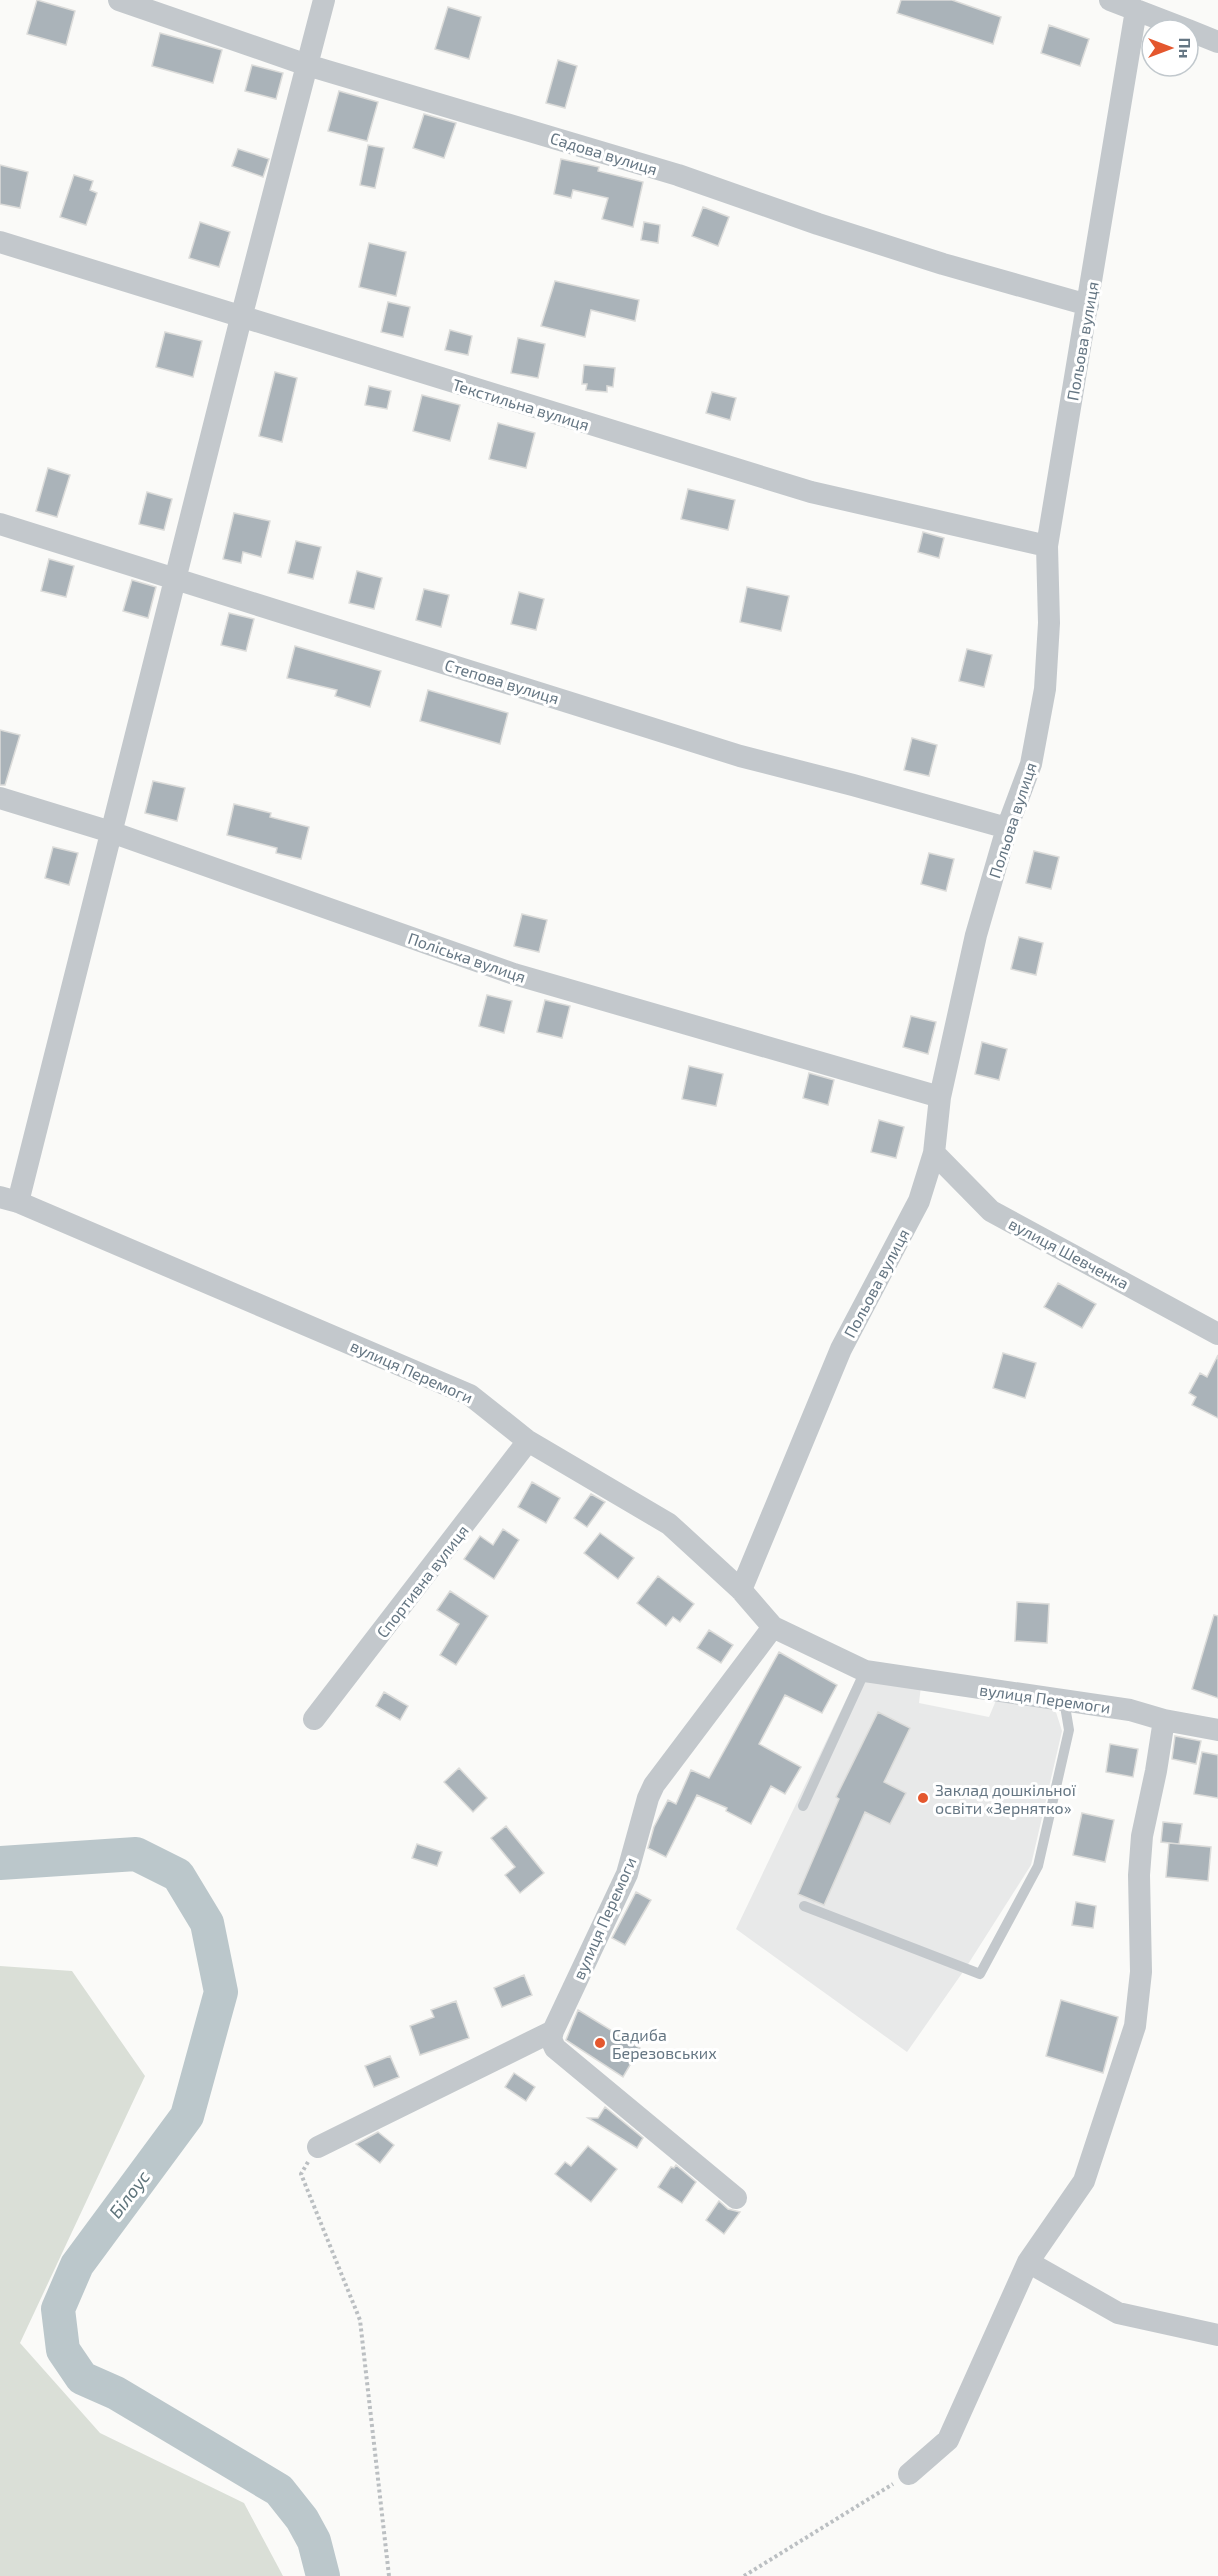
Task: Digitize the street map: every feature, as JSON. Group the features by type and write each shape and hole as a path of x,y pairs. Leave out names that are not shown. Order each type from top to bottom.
{"street":[{"name":"Садова вулиця","path":"119,0 307,64 678,175 942,264 1088,305"},
{"path":"9,1199 111,832 324,0"},
{"path":"1110,0 1157,18"},
{"name":"Польова вулиця","path":"741,1590 841,1349 919,1201 934,1152 940,1097 976,935 1007,828 1032,764 1045,689 1049,623 1047,546 1136,10"},
{"path":"1200,35 1218,42"},
{"name":"Текстильна вулиця","path":"0,242 811,492 1047,546"},
{"name":"Степова вулиця","path":"0,524 740,756 853,784 1007,828"},
{"name":"Поліська вулиця","path":"0,798 111,832 514,974 940,1097"},
{"name":"вулиця Шевченка","path":"934,1152 991,1211 1218,1334"},
{"name":"вулиця Перемоги","path":"9,1199 470,1395 528,1441 669,1524 741,1590 773,1627 865,1671 1130,1710 1164,1720 1218,1730"},
{"name":"Спортивна вулиця","path":"314,1719 528,1441"},
{"name":"вулиця Перемоги","path":"553,2031 627,1874 648,1798 654,1785 773,1627"},
{"path":"909,2474 948,2440 1028,2262 1084,2181 1135,2026 1142,1972 1139,1875 1142,1836 1164,1720"},
{"path":"318,2147 553,2031"},
{"path":"553,2031 551,2039 555,2048 736,2199"},
{"path":"1028,2262 1118,2313 1218,2335"}],"lane":[{"path":"803,1806 865,1671"},
{"path":"804,1906 980,1974 1038,1866 1069,1730 1064,1700"}],"path":[{"path":"318,2147 301,2174 360,2320 389,2576"},
{"path":"744,2576 909,2474"}],"shaded area":[{"name":"Заклад дошкільної освіти «Зернятко»","path":"857,1677 921,1686 919,1703 989,1717 997,1698 1055,1709 1062,1731 1031,1865 965,1969 907,2052 736,1929"},
{"path":"0,1966 72,1971 145,2076 20,2343 100,2433 244,2503 283,2576 0,2576"}],"building":[{"path":"37,0 75,11 66,45 27,34"},
{"path":"901,0 952,0 1001,17 993,44 897,13"},
{"path":"448,7 481,17 469,59 435,49"},
{"path":"1049,25 1089,39 1080,66 1041,53"},
{"path":"160,33 222,50 213,83 152,66"},
{"path":"558,60 577,66 565,108 546,103"},
{"path":"252,65 283,73 276,99 245,91"},
{"path":"339,91 378,102 367,141 328,131"},
{"path":"424,114 456,123 444,158 413,148"},
{"path":"368,145 384,148 375,188 360,185"},
{"path":"238,149 269,159 263,177 232,166"},
{"path":"561,159 599,167 598,171 643,182 633,227 602,219 608,198 573,190 571,198 554,194"},
{"path":"0,165 28,172 20,208 0,204"},
{"path":"74,175 93,181 90,190 97,193 86,225 60,217"},
{"path":"703,207 729,217 718,246 692,236"},
{"path":"200,222 230,232 219,267 189,258"},
{"path":"644,222 660,225 658,243 641,240"},
{"path":"369,243 406,252 396,296 359,287"},
{"path":"555,281 639,300 635,321 591,310 585,337 541,326"},
{"path":"388,302 410,307 403,337 381,332"},
{"path":"450,330 472,336 468,355 445,350"},
{"path":"165,332 202,341 193,377 156,367"},
{"path":"518,338 545,344 538,378 511,373"},
{"path":"584,365 615,368 613,387 607,386 607,392 586,390 587,384 582,384"},
{"path":"275,372 297,378 282,442 259,436"},
{"path":"369,386 391,391 387,409 365,405"},
{"path":"712,392 736,398 730,420 706,413"},
{"path":"422,395 460,405 450,441 413,431"},
{"path":"498,423 535,433 526,468 489,459"},
{"path":"48,468 70,475 57,517 36,511"},
{"path":"688,489 735,500 728,530 681,519"},
{"path":"147,492 172,499 164,530 139,524"},
{"path":"234,513 270,521 261,557 243,552 241,563 223,559"},
{"path":"923,532 944,538 939,558 918,552"},
{"path":"296,541 321,547 313,579 288,573"},
{"path":"49,559 74,566 66,597 41,591"},
{"path":"357,571 382,578 374,609 349,603"},
{"path":"132,580 156,587 148,618 123,611"},
{"path":"747,587 789,596 781,631 740,622"},
{"path":"424,589 449,595 441,627 416,620"},
{"path":"519,592 544,599 536,630 511,624"},
{"path":"229,613 254,619 246,651 221,645"},
{"path":"295,646 381,671 370,707 335,696 337,690 287,678"},
{"path":"967,649 992,655 984,687 959,681"},
{"path":"428,690 508,713 500,744 420,721"},
{"path":"0,730 20,735 5,785 0,785"},
{"path":"912,738 937,745 929,776 904,770"},
{"path":"153,781 185,788 177,821 145,813"},
{"path":"234,804 271,813 270,817 309,827 301,859 276,853 277,848 227,835"},
{"path":"53,847 78,853 69,885 45,878"},
{"path":"1034,851 1059,857 1051,889 1026,883"},
{"path":"929,853 954,859 946,891 921,884"},
{"path":"522,914 547,920 539,952 514,946"},
{"path":"1019,937 1043,943 1036,975 1011,969"},
{"path":"487,995 512,1001 504,1033 479,1026"},
{"path":"545,1000 570,1006 562,1038 537,1032"},
{"path":"911,1016 936,1022 928,1054 903,1047"},
{"path":"982,1042 1007,1049 999,1080 975,1074"},
{"path":"689,1066 723,1074 716,1106 682,1099"},
{"path":"809,1073 834,1080 828,1105 803,1098"},
{"path":"879,1120 904,1127 896,1158 871,1152"},
{"path":"1058,1283 1096,1304 1082,1328 1044,1307"},
{"path":"1003,1353 1036,1363 1025,1398 993,1388"},
{"path":"1218,1355 1218,1418 1192,1405 1196,1397 1189,1393 1200,1373 1207,1377"},
{"path":"532,1482 560,1498 546,1523 518,1507"},
{"path":"591,1494 605,1502 587,1527 574,1518"},
{"path":"503,1529 519,1540 494,1579 464,1559 480,1536 493,1545"},
{"path":"600,1533 634,1558 618,1579 584,1553"},
{"path":"658,1576 694,1604 680,1622 673,1617 666,1626 637,1603"},
{"path":"450,1591 488,1616 456,1665 440,1655 459,1624 437,1610"},
{"path":"1017,1602 1049,1604 1047,1643 1015,1641"},
{"path":"1214,1615 1218,1616 1218,1698 1192,1689"},
{"path":"709,1630 733,1645 721,1663 697,1648"},
{"path":"779,1652 837,1685 822,1713 785,1695 759,1744 801,1767 785,1794 771,1786 751,1824 726,1811 727,1808 697,1795 666,1857 648,1848 654,1827 668,1800 676,1804 691,1770 709,1778"},
{"path":"384,1692 408,1706 400,1720 376,1706"},
{"path":"878,1712 910,1728 884,1782 906,1793 890,1824 865,1812 824,1905 798,1894 839,1799 836,1797"},
{"path":"1175,1736 1201,1741 1196,1764 1172,1759"},
{"path":"1110,1744 1138,1749 1133,1777 1106,1772"},
{"path":"1202,1752 1218,1755 1218,1798 1194,1794"},
{"path":"459,1768 487,1798 473,1812 444,1782"},
{"path":"1082,1813 1114,1820 1105,1862 1073,1855"},
{"path":"1163,1822 1182,1824 1179,1844 1161,1842"},
{"path":"506,1826 544,1873 520,1893 505,1875 515,1867 491,1838"},
{"path":"1169,1843 1211,1847 1208,1881 1166,1877"},
{"path":"417,1844 442,1852 437,1866 412,1858"},
{"path":"636,1892 651,1900 625,1945 612,1938"},
{"path":"1076,1902 1096,1906 1093,1928 1072,1925"},
{"path":"524,1975 532,1995 502,2007 494,1988"},
{"path":"1061,2000 1118,2017 1103,2073 1046,2056"},
{"path":"456,2001 469,2038 420,2055 410,2026 434,2017 431,2010"},
{"name":"Садиба Березовських","path":"578,2010 640,2048 623,2077 566,2040"},
{"path":"390,2056 399,2077 374,2087 365,2066"},
{"path":"514,2073 535,2087 526,2101 505,2087"},
{"path":"605,2107 643,2138 637,2148 588,2118 598,2118"},
{"path":"378,2132 394,2145 380,2163 356,2144"},
{"path":"588,2146 617,2169 591,2202 555,2174 565,2162 571,2166"},
{"path":"676,2165 696,2182 682,2203 658,2187 671,2167 674,2168"},
{"path":"719,2201 728,2209 740,2212 724,2234 706,2220"}],"waterway":[{"name":"Білоус","path":"0,1863 136,1854 178,1875 207,1923 221,1992 187,2116 77,2265 58,2309 63,2350 82,2378 116,2393 279,2490 302,2519 314,2541 323,2576"}],"place":[{"name":"Заклад дошкільної освіти «Зернятко»","path":"923,1798"},
{"name":"Садиба Березовських","path":"600,2043"}]}
